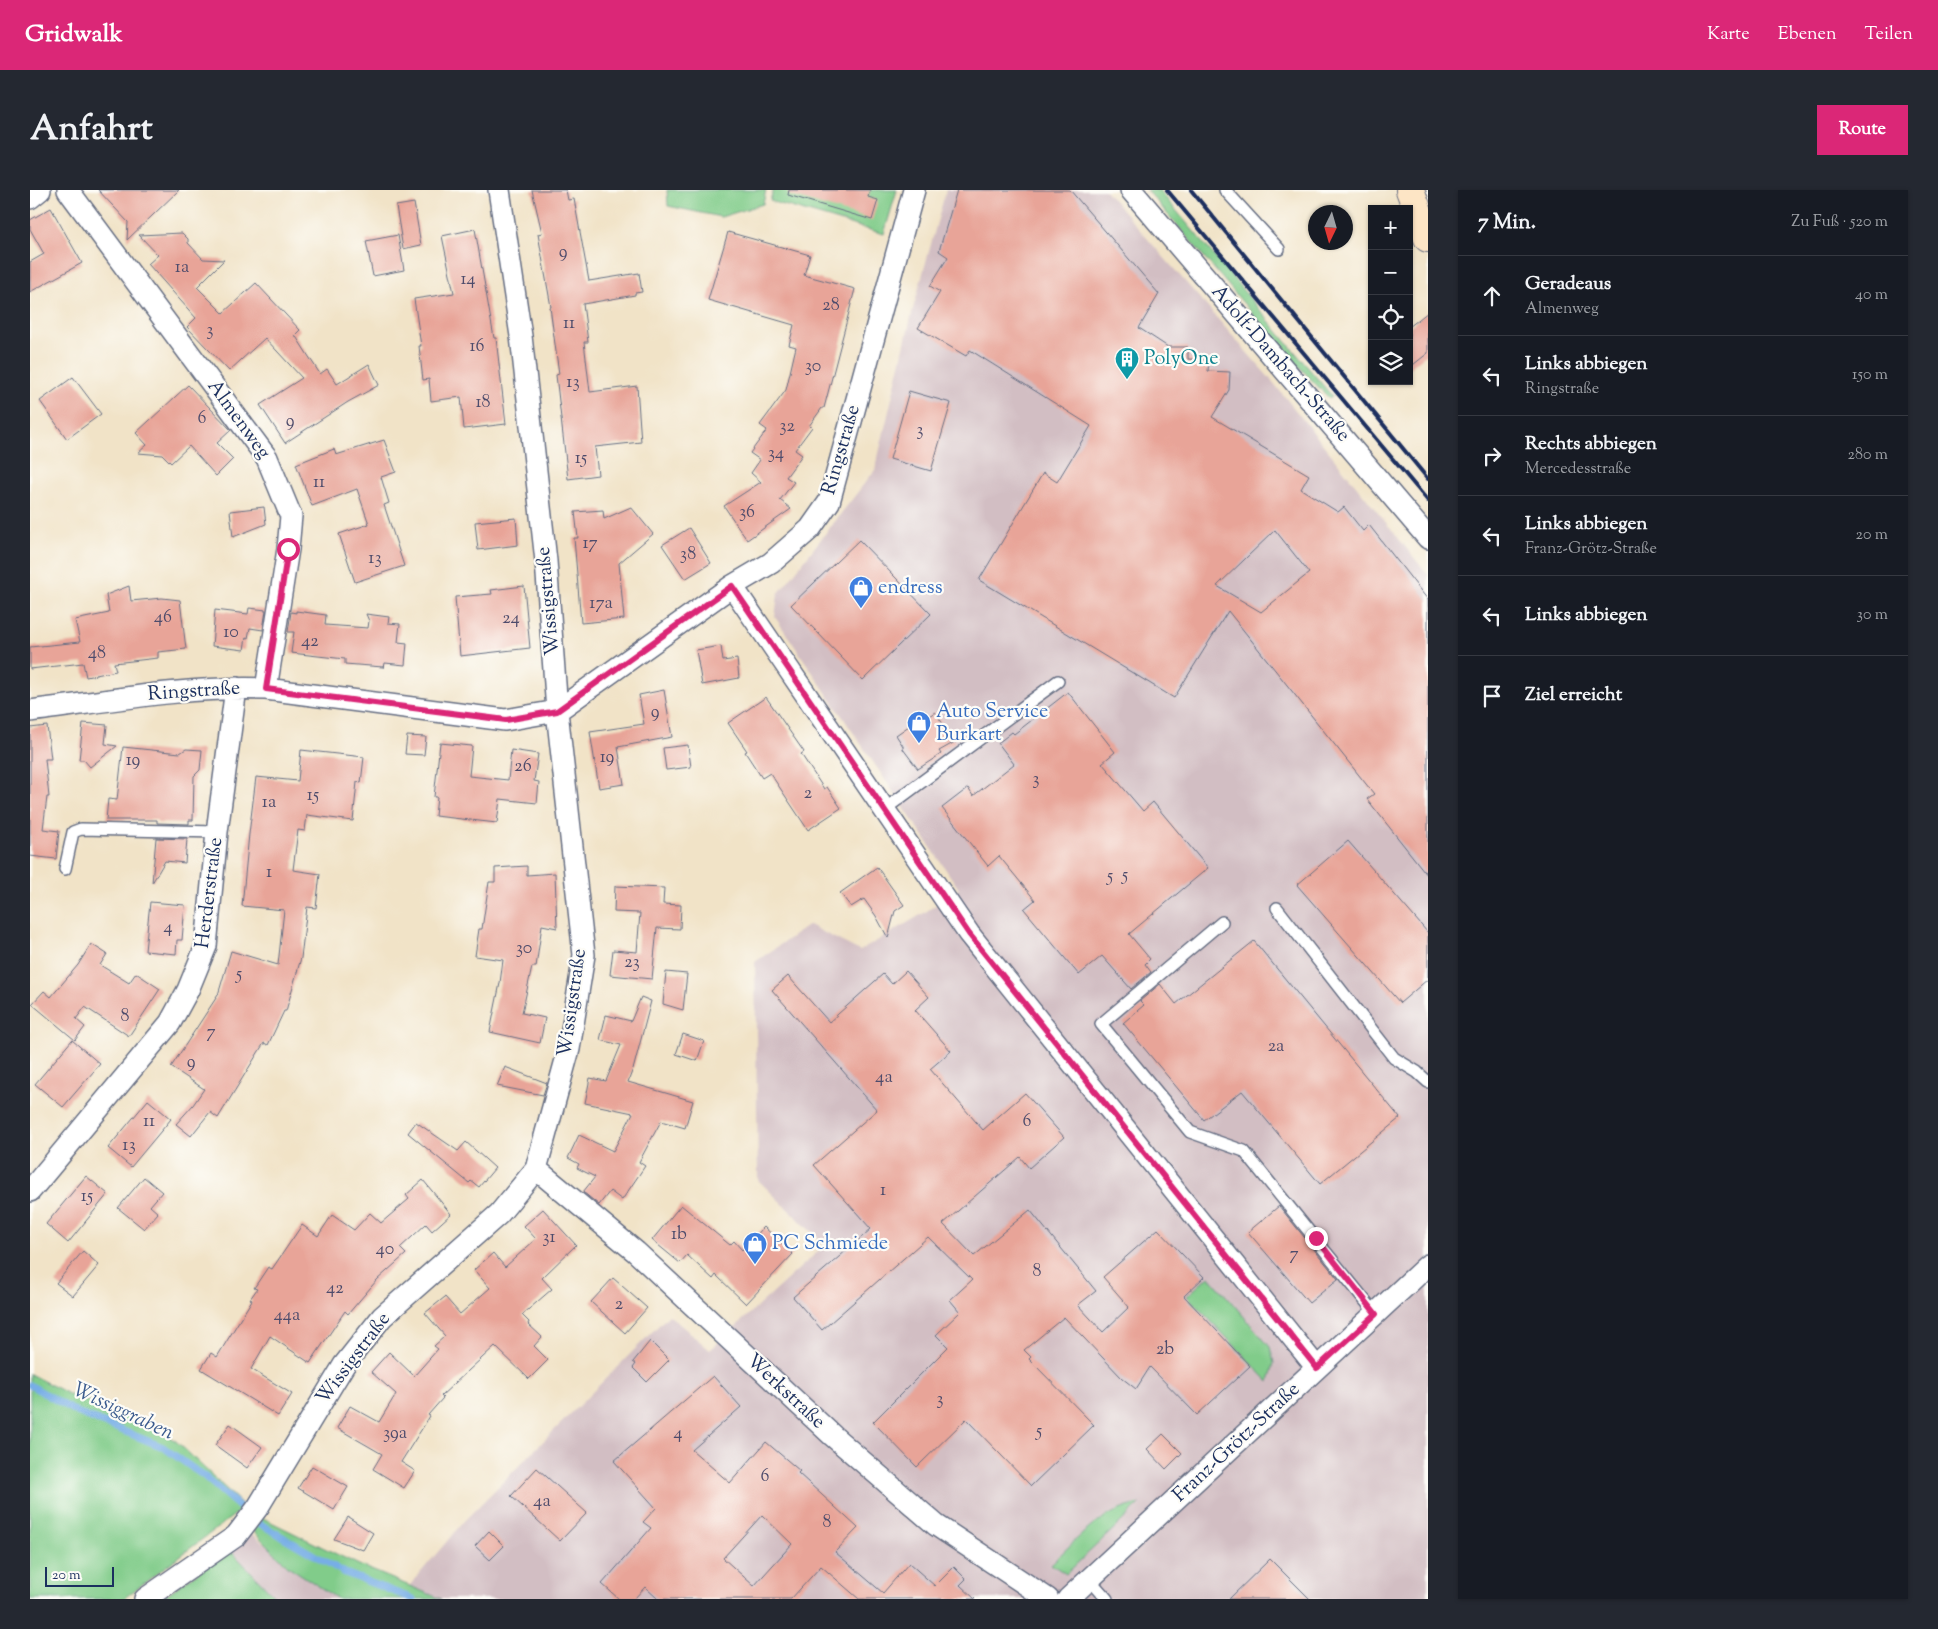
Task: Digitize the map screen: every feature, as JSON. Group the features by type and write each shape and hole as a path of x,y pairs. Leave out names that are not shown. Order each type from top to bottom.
{"street":[{"path":"30,198 40,190"},
{"name":"Almenweg","path":"68,190 267,458 291,516 288,549 266,689"},
{"name":"Wissigstraße","path":"145,1599 236,1536 258,1507 344,1365 382,1317 499,1214 536,1169 569,1049 584,955 557,711 546,561 524,356 499,190"},
{"name":"Ringstraße","path":"30,710 199,689 236,688 266,689 506,720 557,711 732,586 771,562 810,529 829,502 914,190"},
{"name":"Adolf-Dambach-Straße","path":"1131,190 1428,538"},
{"path":"1410,190 1428,238"},
{"path":"732,586 969,934 1317,1368"},
{"name":"Herderstraße","path":"30,1191 170,1023 188,990 206,946 217,832 236,688"},
{"name":"Werkstraße","path":"536,1169 636,1252 834,1436 936,1525 1048,1599"},
{"name":"Franz-Grötz-Straße","path":"1068,1599 1428,1266"}],"lane":[{"path":"1225,190 1279,249"},
{"path":"885,809 1058,682"},
{"path":"65,869 73,832 81,829 217,832"},
{"path":"1277,908 1394,1058 1417,1072 1428,1082"},
{"path":"1222,922 1101,1024 1190,1132 1244,1150 1376,1314"},
{"path":"1090,1580 1107,1599"}],"shaded area":[{"path":"946,190 1105,190 1272,381 1428,575 1428,1599 400,1599 464,1521 669,1315 710,1350 825,1245 758,1180 755,962 809,925 860,951 924,913 959,889 775,617 778,594 875,470 913,309"},
{"path":"250,1533 343,1599 277,1599 230,1550"}],"green space":[{"path":"667,190 766,190 763,204 721,217 668,206"},
{"path":"773,190 897,190 884,234 770,201"},
{"path":"1147,190 1159,190 1332,396 1329,398 1285,352"},
{"path":"1209,1276 1270,1347 1274,1363 1269,1382 1187,1296"},
{"path":"30,1374 72,1396 135,1417 176,1441 245,1507 123,1599 30,1599"},
{"path":"1140,1504 1066,1574 1051,1564 1081,1535 1102,1519 1113,1513"},
{"path":"259,1516 359,1565 441,1599 338,1599 288,1566 253,1531"},
{"path":"230,1550 277,1599 160,1599"}],"building":[{"path":"98,190 179,190 127,240 128,222"},
{"path":"532,190 566,190 568,200 574,199 589,281 639,273 642,292 635,293 635,295 583,304 588,342 584,342 590,392 637,386 641,442 595,447 598,475 568,479 556,375 559,374 551,307 538,234 542,233"},
{"path":"789,190 870,190 868,197 878,200 872,220 788,195"},
{"path":"957,190 1070,190 1159,294 1139,328 1168,347 1188,347 1188,359 1209,360 1208,371 1230,372 1229,390 1212,417 1309,475 1301,489 1338,512 1344,507 1363,531 1369,525 1428,600 1428,876 1367,799 1374,794 1228,611 1174,698 979,580 1043,473 1057,482 1091,426 970,350 966,356 918,328 940,292 930,286 948,257 939,251","holes":["1275,530 1309,573 1261,612 1217,586"]},
{"path":"414,203 421,245 403,249 396,206"},
{"path":"51,208 82,263 30,292 30,262 44,254 30,229 30,220"},
{"path":"475,229 494,338 496,338 506,424 464,429 461,397 431,401 429,379 423,380 419,346 421,346 414,299 454,293 442,236"},
{"path":"728,232 810,255 804,275 855,289 824,408 822,408 809,426 812,427 795,450 802,455 786,477 794,482 780,500 791,509 747,540 724,506 761,482 751,473 760,460 750,453 767,430 760,425 786,390 796,347 789,345 794,325 708,300"},
{"path":"182,233 188,239 188,243 203,259 224,260 197,287 223,313 256,283 300,330 295,335 320,374 327,369 337,384 369,364 379,385 348,402 285,443 260,405 302,378 265,338 229,371 187,327 196,318 148,264 158,255 139,235"},
{"path":"398,235 404,270 373,276 366,241"},
{"path":"1428,312 1428,353 1413,365 1413,340 1413,324"},
{"path":"73,377 101,414 67,439 40,401"},
{"path":"188,385 231,430 217,443 233,459 216,476 189,446 171,463 163,455 138,453 147,445 136,433"},
{"path":"909,391 951,403 931,471 890,459"},
{"path":"384,440 396,472 381,477 389,503 384,505 404,566 355,582 339,534 369,524 357,489 312,506 296,464 334,449 336,455"},
{"path":"264,507 266,524 233,537 230,511"},
{"path":"631,507 653,534 619,563 624,619 581,623 574,538 578,538 575,512 603,510 604,519"},
{"path":"516,518 518,545 478,550 475,522"},
{"path":"689,528 711,563 685,579 662,545"},
{"name":"endress","path":"859,540 931,614 863,680 791,605"},
{"path":"129,586 131,601 162,598 180,600 186,649 158,652 158,658 114,663 116,671 86,677 83,663 30,669 30,647 80,642 75,620 109,613 106,595"},
{"path":"524,586 530,648 460,656 455,597 492,594 491,590"},
{"path":"249,608 266,610 263,630 250,628 244,650 212,646 215,610 248,614"},
{"path":"296,611 326,615 325,625 368,628 369,621 366,614 389,617 388,623 400,624 398,642 407,643 405,665 385,663 384,668 384,665 383,667 345,664 345,659 291,653 294,632 288,632 291,612 296,613"},
{"path":"721,646 723,661 737,659 739,678 702,685 696,650"},
{"path":"664,690 672,737 618,747 624,784 599,788 590,732 644,724 639,695"},
{"path":"1068,692 1115,752 1102,763 1143,811 1153,802 1208,868 1129,934 1150,959 1145,964 1151,972 1131,989 1102,956 1079,975 1024,909 1035,900 999,856 988,866 942,808 968,788 973,796 1014,764 998,743 1012,732 1014,734"},
{"path":"766,697 804,752 801,754 824,789 827,787 841,808 808,830 770,773 762,778 728,723"},
{"path":"935,712 955,742 939,751 941,754 918,769 903,749 896,735 919,719 920,722"},
{"path":"83,723 107,725 105,744 117,746 90,767 84,760 79,760"},
{"path":"47,726 51,759 45,759 49,797 47,797 43,829 59,831 56,859 30,856 30,728"},
{"path":"407,736 426,737 424,755 405,754"},
{"path":"440,743 472,746 469,776 508,780 511,750 538,754 534,781 539,782 537,803 500,799 497,823 435,816 437,797 434,797"},
{"path":"688,745 691,767 666,770 663,748"},
{"path":"123,747 180,753 186,749 202,750 200,770 194,776 193,820 189,820 189,824 157,823 157,820 106,820 108,799 117,800"},
{"path":"301,750 364,757 361,783 357,782 353,821 307,815 305,831 298,830 293,870 320,874 316,908 307,907 301,958 286,1011 284,1011 268,1045 264,1043 218,1118 210,1112 191,1136 176,1124 204,1089 171,1067 218,995 231,951 278,965 284,910 242,906 249,834 256,777 298,781"},
{"path":"156,838 187,839 185,863 165,861 152,883"},
{"path":"1348,841 1428,933 1428,979 1400,1003 1297,885"},
{"path":"527,866 527,875 555,873 557,928 542,925 536,967 532,967 522,1013 545,1018 540,1043 490,1032 503,960 475,956 479,929 482,929 489,882 495,882 495,868"},
{"path":"877,867 904,905 895,911 888,938 864,899 851,907 840,893"},
{"path":"615,886 664,888 663,904 681,905 680,929 657,928 652,979 610,975 613,950 637,952 640,913 614,912"},
{"path":"150,902 185,905 182,940 177,940 176,954 145,951"},
{"path":"1254,941 1400,1118 1320,1184 1242,1091 1204,1120 1123,1023 1144,1005 1140,1001 1160,984 1176,1004"},
{"path":"91,944 107,954 100,965 129,983 136,973 160,989 129,1036 85,1007 76,1019 85,1027 75,1040 32,1004 44,991 51,997 78,965"},
{"path":"906,971 929,997 915,1010 951,1051 930,1069 983,1130 1025,1093 1064,1137 1029,1168 1020,1157 943,1224 974,1256 1030,1210 1096,1291 1078,1305 1103,1332 1129,1307 1103,1277 1158,1229 1204,1277 1184,1296 1250,1366 1197,1415 1150,1367 1136,1389 1122,1378 1064,1317 1024,1350 1031,1357 1029,1359 1094,1425 1031,1486 966,1419 917,1467 873,1422 948,1347 936,1335 960,1312 950,1300 972,1280 928,1237 822,1330 793,1297 871,1229 814,1165 877,1110 772,990 788,976 829,1022 883,974 892,984"},
{"path":"666,972 687,974 683,1010 663,1004"},
{"path":"641,997 651,1001 628,1082 693,1101 685,1128 661,1121 639,1162 645,1166 622,1200 610,1191 599,1205 583,1192 595,1177 577,1168 579,1164 568,1158 579,1135 613,1151 633,1113 585,1103 590,1078 606,1081 621,1045 600,1040 606,1015 631,1021"},
{"path":"683,1034 704,1041 697,1061 676,1054"},
{"path":"72,1040 100,1064 63,1107 35,1084"},
{"path":"505,1067 547,1083 543,1095 497,1086"},
{"path":"148,1100 171,1119 131,1167 108,1148"},
{"path":"416,1122 458,1151 466,1142 495,1168 479,1187 471,1181 469,1183 408,1133"},
{"path":"86,1176 108,1194 68,1243 46,1224"},
{"path":"144,1177 162,1192 150,1206 158,1213 144,1229 118,1208"},
{"path":"423,1180 451,1214 432,1231 426,1224 400,1248 406,1254 377,1280 348,1314 345,1311 310,1363 270,1336 251,1369 292,1394 278,1416 201,1369 211,1353 217,1357 252,1300 250,1299 257,1289 254,1288 268,1267 272,1269 302,1225 318,1236 332,1215 354,1230 370,1213 381,1223 409,1199 406,1195"},
{"path":"681,1205 730,1245 734,1241 742,1250 764,1227 793,1254 746,1304 716,1275 713,1279 687,1255 680,1263 652,1240"},
{"path":"1279,1206 1338,1279 1309,1303 1248,1232"},
{"path":"543,1209 576,1245 542,1278 552,1289 522,1315 529,1322 528,1324 542,1337 534,1346 548,1360 529,1379 495,1346 441,1396 443,1398 428,1415 430,1416 401,1462 415,1471 404,1488 373,1469 382,1454 337,1428 350,1406 379,1422 396,1394 371,1372 389,1352 414,1376 438,1349 434,1346 445,1336 425,1313 445,1297 460,1314 490,1288 474,1270 493,1253 505,1267 536,1239 524,1226"},
{"path":"83,1251 99,1265 73,1296 56,1283"},
{"path":"613,1278 647,1308 625,1333 591,1302"},
{"path":"650,1341 669,1360 647,1382 633,1368 636,1364 633,1362"},
{"path":"713,1376 741,1407 692,1450 730,1483 766,1442 800,1471 798,1473 858,1528 835,1552 883,1593 909,1563 935,1586 954,1567 966,1579 960,1585 975,1599 859,1599 821,1566 791,1599 658,1599 645,1587 634,1599 619,1599 602,1584 651,1528 643,1522 656,1508 614,1461","holes":["762,1515 792,1544 754,1586 723,1558"]},
{"path":"230,1424 262,1447 247,1468 215,1445"},
{"path":"1163,1434 1182,1453 1166,1469 1147,1449"},
{"path":"312,1466 348,1487 334,1510 298,1488"},
{"path":"537,1468 587,1513 560,1541 511,1496"},
{"path":"348,1517 373,1533 363,1550 334,1539"},
{"path":"489,1531 504,1546 490,1560 475,1546"},
{"path":"1270,1559 1310,1599 1229,1599"}],"waterway":[{"name":"Wissiggraben","path":"30,1385 76,1412 163,1447 205,1477 257,1522 345,1573 413,1599"}],"railway":[{"path":"1167,190 1428,501"},
{"path":"1191,190 1428,479"}],"place":[{"name":"PolyOne","path":"1127,380"},
{"name":"endress","path":"861,609"},
{"name":"Auto Service Burkart","path":"919,744"},
{"name":"PC Schmiede","path":"755,1265"}],"route":[{"path":"288,549 266,689 506,720 557,711 732,586 969,934 1317,1368 1376,1314 1316,1238"}]}
